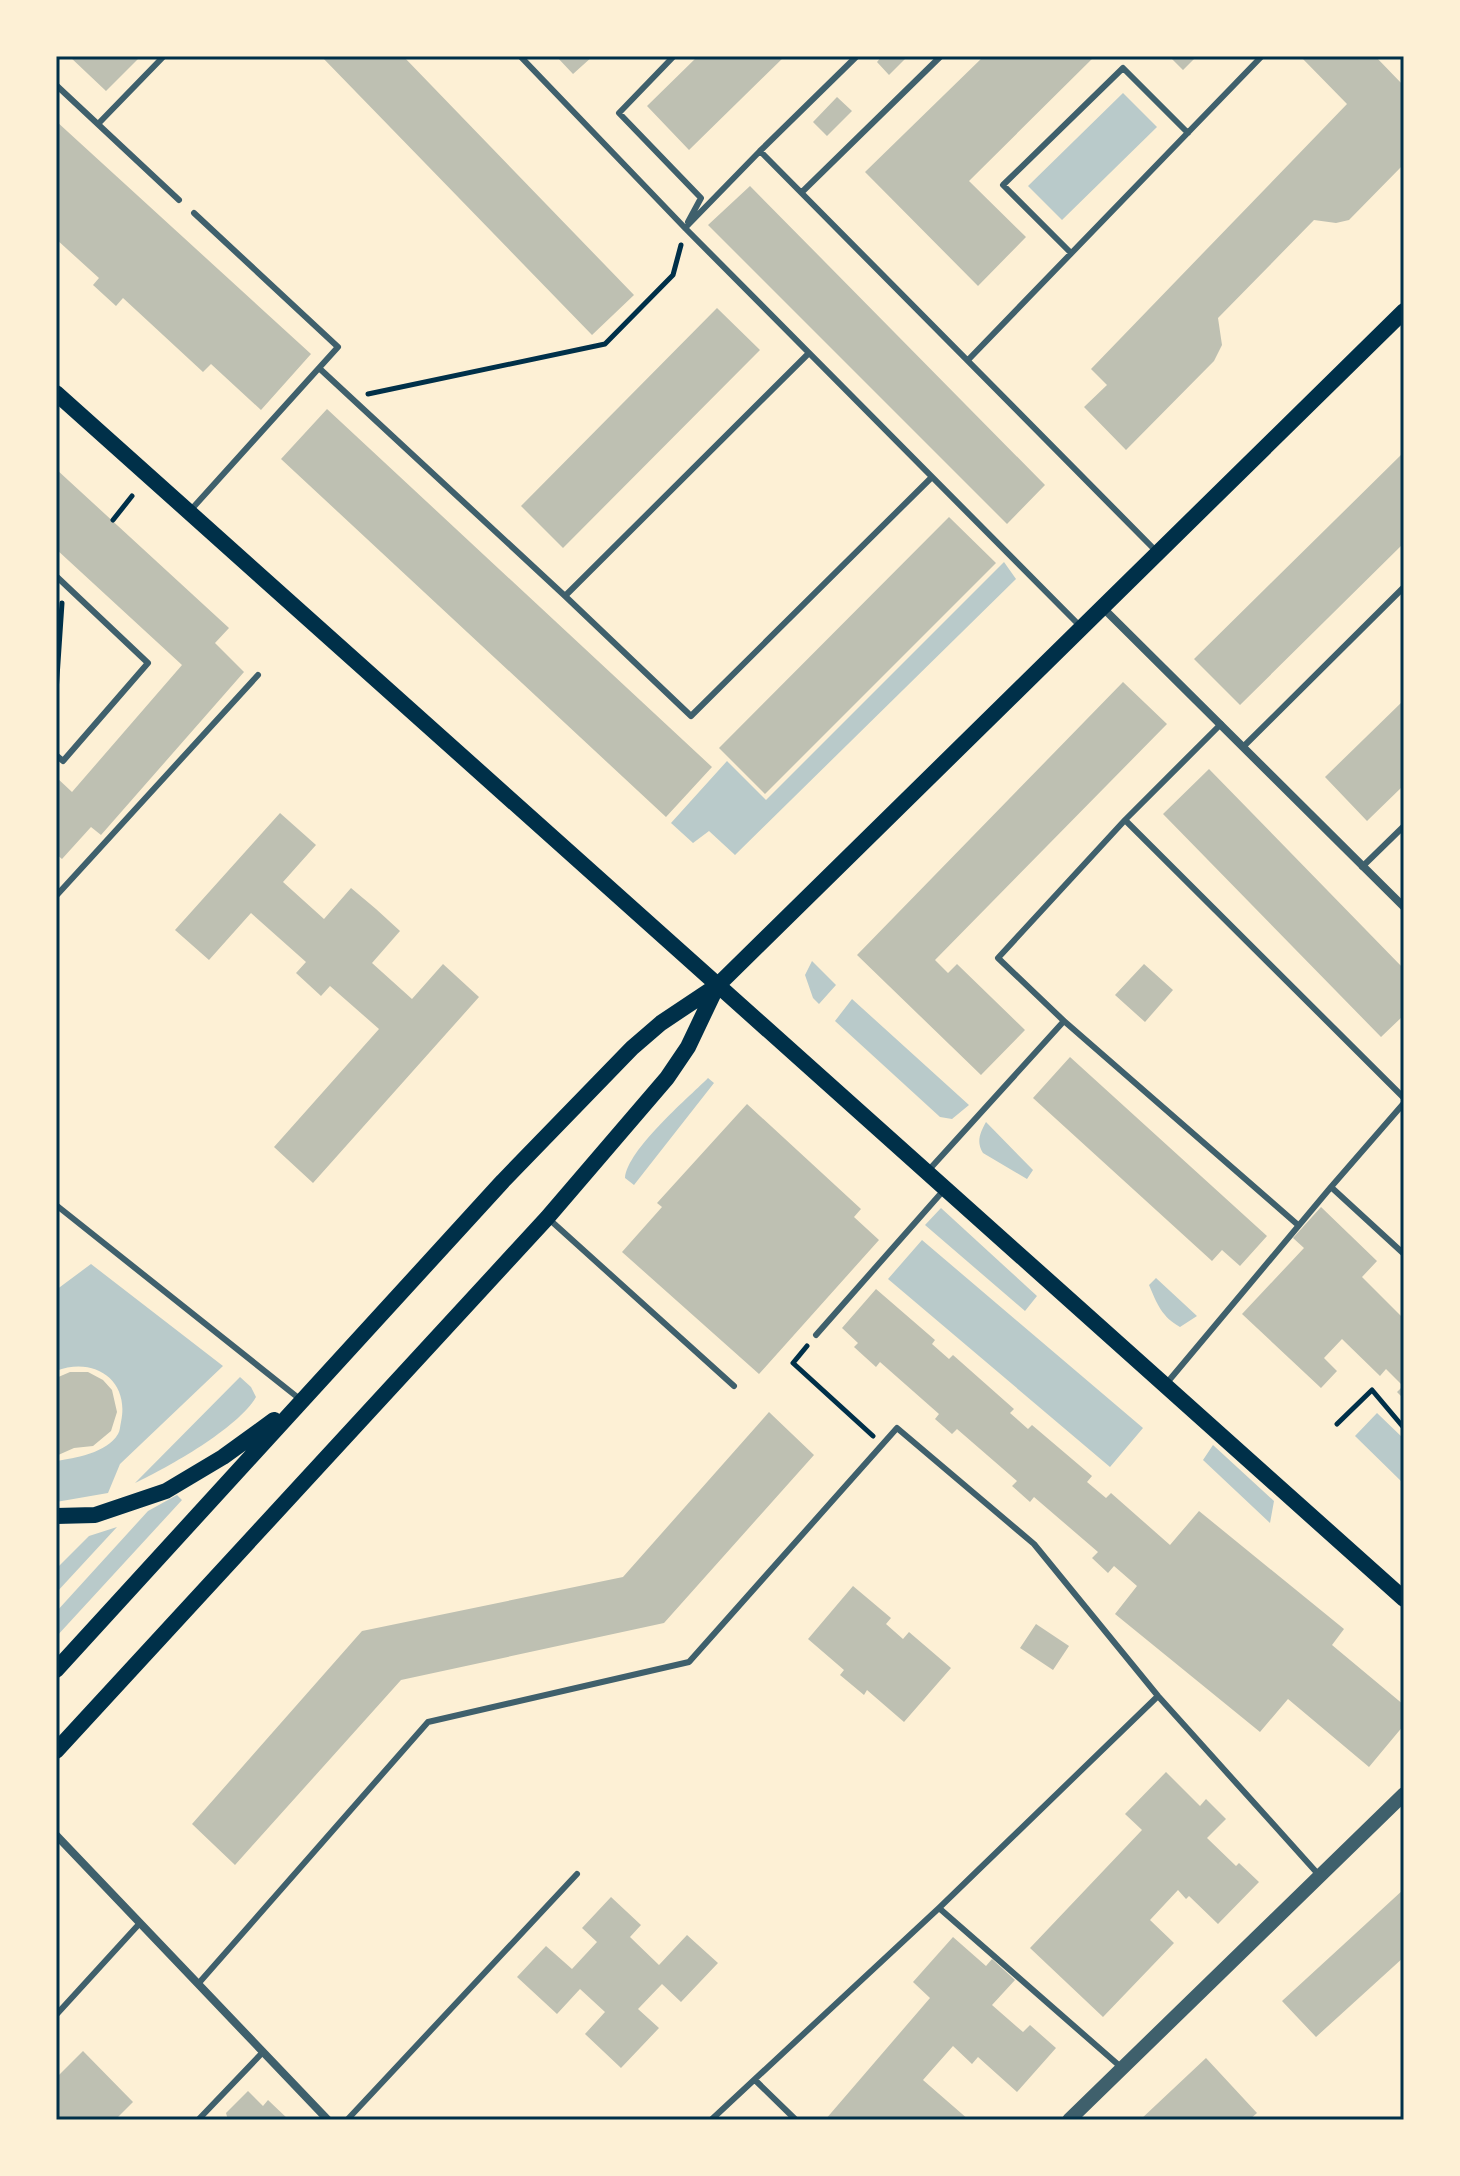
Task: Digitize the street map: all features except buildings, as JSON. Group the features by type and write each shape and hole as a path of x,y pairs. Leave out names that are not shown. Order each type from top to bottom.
{"main road":[{"path":"56,1670 503,1181 632,1048 661,1023 718,985 1404,311"},
{"path":"56,393 1404,1599"},
{"path":"56,1751 547,1218 667,1078 688,1047 718,985"},
{"path":"56,1516 95,1515 166,1491 223,1457 301,1400"}],"street":[{"path":"1102,607 1404,907"},
{"path":"1069,2120 1404,1794"},
{"path":"56,1835 328,2120"}],"lane":[{"path":"98,124 164,56"},
{"path":"520,56 685,228 1081,627"},
{"path":"674,56 619,113 701,198 685,228"},
{"path":"685,228 857,56"},
{"path":"802,192 941,56"},
{"path":"969,359 1262,56"},
{"path":"1071,253 1003,185 1123,68 1188,133"},
{"path":"56,85 179,200"},
{"path":"760,151 1158,553"},
{"path":"189,512 338,347 194,213"},
{"path":"565,596 809,353"},
{"path":"319,368 691,716 932,477"},
{"path":"56,576 148,663 63,761 56,755"},
{"path":"1244,746 1404,587"},
{"path":"56,896 258,675"},
{"path":"1221,724 1125,820 998,958 1064,1021 1298,1225"},
{"path":"1125,820 1404,1101 1165,1385"},
{"path":"1362,867 1404,826"},
{"path":"927,1172 1064,1021"},
{"path":"1331,1187 1404,1254"},
{"path":"816,1335 945,1188"},
{"path":"56,1205 301,1400"},
{"path":"547,1218 734,1386"},
{"path":"198,1984 428,1722 689,1662 897,1428 1034,1544 1158,1696 1320,1876"},
{"path":"711,2120 939,1908 1158,1696"},
{"path":"347,2120 577,1874"},
{"path":"939,1908 1122,2068"},
{"path":"56,2015 140,1923"},
{"path":"198,2120 263,2052"},
{"path":"755,2080 796,2120"}],"path":[{"path":"352,397 605,344 673,275 685,228"},
{"path":"113,520 132,496"},
{"path":"56,692 63,583"},
{"path":"816,1335 793,1363 882,1445"},
{"path":"1337,1424 1372,1390 1404,1428"}],"shaded area":[{"path":"1123,93 1157,127 1062,220 1028,186"},
{"path":"1004,562 1016,579 735,855 709,831 693,843 671,823 727,761 766,800"},
{"path":"812,961 836,985 819,1004 813,998 805,975"},
{"path":"852,999 969,1105 952,1119 940,1117 835,1021"},
{"path":"708,1078 714,1083 634,1185 625,1178 636,1153 659,1125"},
{"path":"986,1122 1033,1170 1027,1179 983,1153 980,1138"},
{"path":"941,1208 1037,1296 1025,1311 925,1225"},
{"path":"922,1240 1143,1428 1110,1467 888,1279"},
{"path":"91,1264 223,1366 120,1464 108,1493 56,1502 56,1461 90,1454 106,1446 118,1434 121,1422 120,1394 106,1375 83,1367 56,1371 56,1290"},
{"path":"1156,1278 1197,1316 1180,1327 1169,1319 1149,1285"},
{"path":"240,1377 256,1397 247,1409 202,1446 135,1483"},
{"path":"1377,1413 1404,1439 1404,1484 1355,1436"},
{"path":"1213,1445 1274,1501 1270,1523 1203,1460"},
{"path":"177,1495 182,1500 56,1637 56,1612 148,1511"},
{"path":"117,1527 56,1593 56,1569 89,1536"}]}
